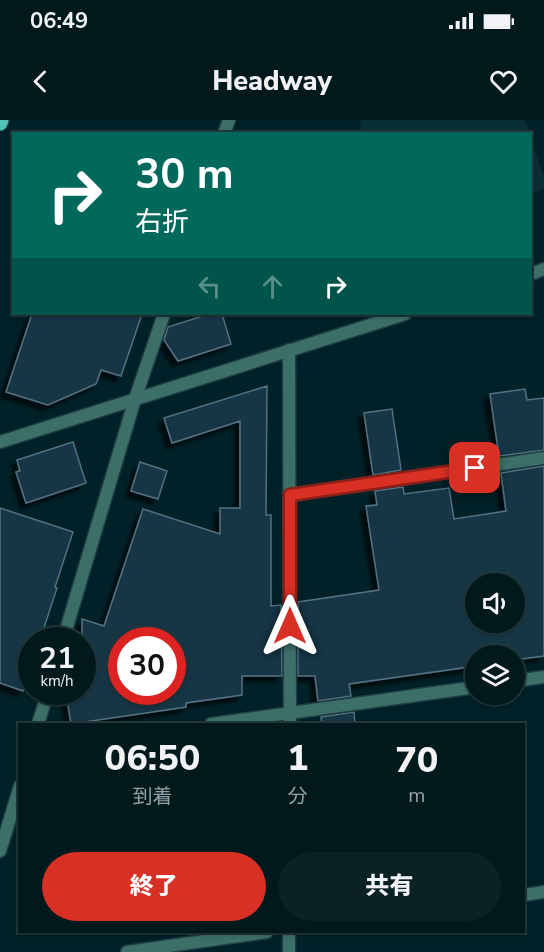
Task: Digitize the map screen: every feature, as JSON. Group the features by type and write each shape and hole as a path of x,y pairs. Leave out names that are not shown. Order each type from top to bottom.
{"street":[{"path":"67,627 135,399 164,315"},
{"path":"0,442 402,315"},
{"path":"289,350 290,719"},
{"path":"290,495 544,458"},
{"path":"525,680 544,677"},
{"path":"227,723 290,719 465,689"},
{"path":"38,723 44,705"},
{"path":"0,851 18,792"},
{"path":"525,894 544,892"},
{"path":"127,952 260,933"},
{"path":"290,933 290,952"}],"shaded area":[{"path":"360,120 525,120 529,132 361,132"},
{"path":"532,142 544,178 544,189 532,193"}],"building":[{"path":"32,315 142,315 121,376 101,370 96,384 48,405 6,392"},
{"path":"206,315 222,315 231,344 178,361 164,340 168,327"},
{"path":"267,386 266,515 271,515 271,606 281,605 282,676 242,676 242,695 186,703 186,627 108,627 108,705 186,705 186,707 71,723 68,705 96,705 96,627 82,627 82,619 104,626 143,509 220,534 220,508 240,508 240,421 172,443 164,418"},
{"path":"525,389 527,400 544,398 544,450 499,456 490,394"},
{"path":"392,409 401,470 373,475 364,413"},
{"path":"73,442 86,483 26,503 16,472 20,471 17,460"},
{"path":"140,462 167,471 158,499 131,491"},
{"path":"544,466 544,656 525,659 525,645 465,645 465,668 349,684 351,696 318,701 315,676 298,676 298,602 379,590 366,506 377,505 375,491 403,487 404,494 449,488 454,519 506,511 501,473"},
{"path":"0,508 73,532 44,627 18,627 18,689 0,683"},
{"path":"354,712 355,723 322,723 321,717"}],"route":[{"path":"290,626 290,495 475,468"}]}
